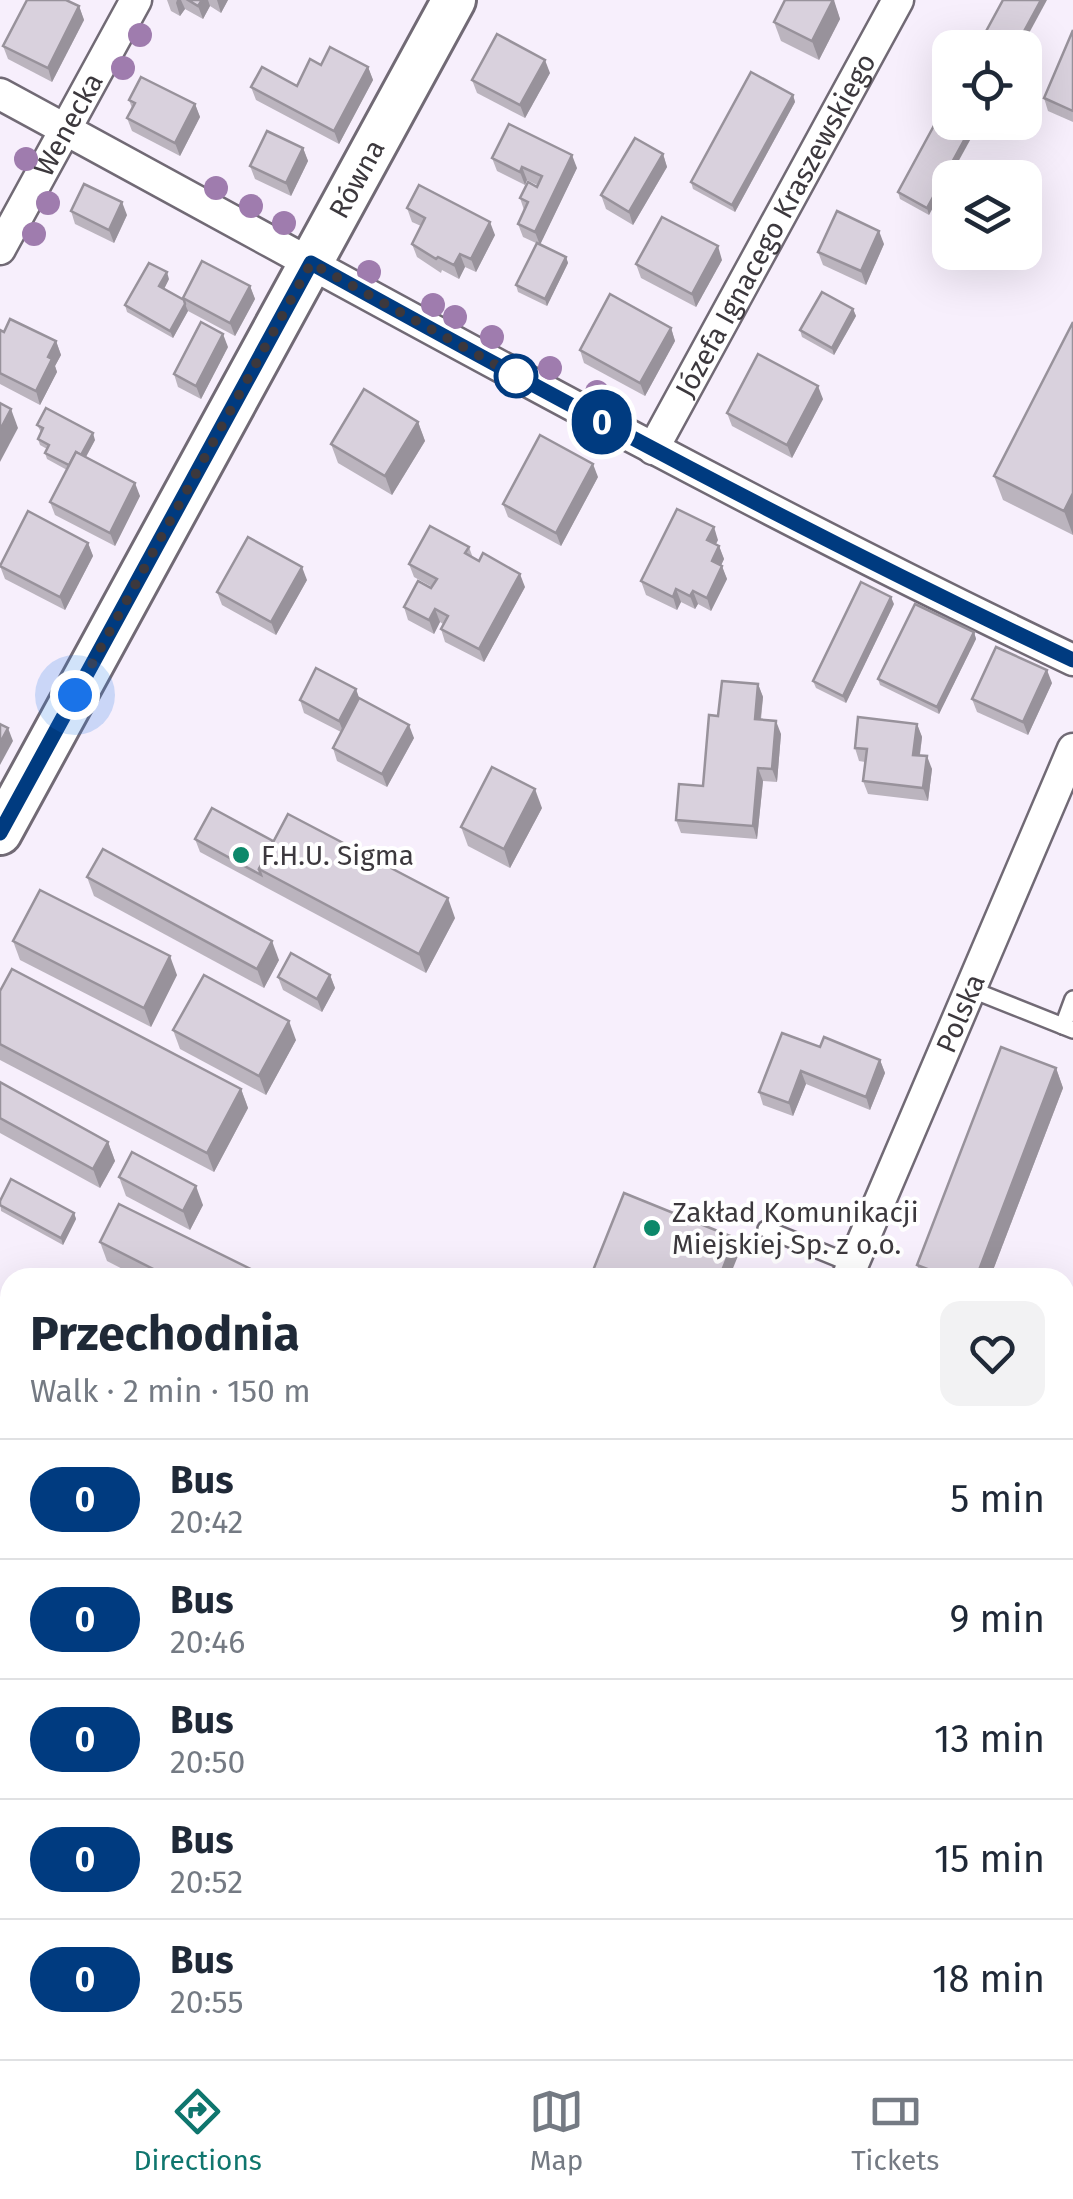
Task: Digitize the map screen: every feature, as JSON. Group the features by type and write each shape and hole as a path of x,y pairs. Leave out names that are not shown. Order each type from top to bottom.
{"street":[{"name":"Wenecka","path":"0,249 136,0"},
{"name":"Równa","path":"0,833 454,0"},
{"name":"Józefa Ignacego Kraszewskiego","path":"653,448 898,0"},
{"path":"0,94 653,448 924,589 1073,660"},
{"name":"Polska","path":"850,1268 1073,749"}],"lane":[{"path":"970,989 1068,1028 1073,999"},
{"path":"766,1229 843,1268"}],"building":[{"path":"27,0 66,0 79,6 48,68 3,46"},
{"path":"785,0 833,0 812,41 774,22"},
{"path":"1003,0 1041,0 1025,30 987,30"},
{"path":"1073,30 1073,111 1044,98"},
{"path":"497,34 545,60 520,105 472,80"},
{"path":"330,47 368,67 334,131 251,87 262,67 297,86 310,59 321,65"},
{"path":"751,72 793,95 732,205 691,182"},
{"path":"141,77 195,104 175,143 127,118 135,103 129,100"},
{"path":"509,124 572,155 535,232 518,224 528,202 520,198 528,182 537,187 542,176 522,167 520,172 492,158"},
{"path":"932,129 932,140 964,140 953,160 932,160 932,199 927,208 898,192"},
{"path":"267,131 303,148 286,183 250,166"},
{"path":"635,138 663,154 629,212 601,195"},
{"path":"84,184 122,202 109,230 71,211"},
{"path":"419,185 490,222 471,259 460,254 454,265 412,244 425,218 407,208"},
{"path":"837,211 879,231 861,271 818,252"},
{"path":"662,217 718,246 692,294 636,264"},
{"path":"537,243 566,257 545,299 516,285"},
{"path":"202,261 250,286 230,323 183,298"},
{"path":"149,263 167,272 159,286 184,300 170,331 125,305"},
{"path":"822,292 853,309 832,348 800,330"},
{"path":"610,294 671,328 640,383 580,350"},
{"path":"10,319 56,341 36,391 0,373 0,330 4,332"},
{"path":"201,322 223,334 196,386 174,374"},
{"path":"1073,322 1073,493 1064,511 994,476"},
{"path":"758,354 818,386 787,445 727,413"},
{"path":"364,389 418,422 385,476 331,444"},
{"path":"0,403 11,409 0,430"},
{"path":"46,408 93,433 81,455 76,452 69,465 45,453 49,445 38,439 43,428 37,425"},
{"path":"540,435 593,464 556,533 503,504"},
{"path":"76,452 135,483 110,533 50,502"},
{"path":"677,509 714,527 707,540 719,546 712,561 722,566 707,598 676,589 673,597 641,581"},
{"path":"28,511 88,543 60,597 0,566"},
{"path":"430,526 469,547 465,553 479,561 483,553 520,574 479,649 441,629 448,616 435,609 429,620 404,607 418,581 431,588 437,579 409,564"},
{"path":"248,537 302,567 271,622 217,592"},
{"path":"861,582 891,597 843,696 813,681"},
{"path":"915,604 974,632 937,707 878,679"},
{"path":"996,647 1047,670 1023,722 972,699"},
{"path":"316,668 356,689 339,721 300,700"},
{"path":"722,681 758,684 755,719 776,721 772,769 758,768 753,826 676,820 679,784 703,786 709,715 718,716"},
{"path":"359,698 409,725 382,774 333,748"},
{"path":"858,717 917,724 913,755 927,756 923,788 863,781 867,749 855,748"},
{"path":"0,724 8,728 0,743"},
{"path":"492,767 535,789 504,849 461,827"},
{"path":"212,808 273,841 259,869 261,875 195,839"},
{"path":"288,814 448,898 419,954 259,869"},
{"path":"103,849 272,941 257,969 87,877"},
{"path":"40,890 170,956 144,1008 13,941"},
{"path":"291,953 330,975 317,999 278,977"},
{"path":"12,969 241,1089 207,1153 0,1044 0,991"},
{"path":"204,975 289,1021 259,1076 173,1030"},
{"path":"782,1033 820,1047 824,1037 880,1060 866,1097 801,1071 789,1103 759,1092"},
{"path":"1001,1047 1056,1068 980,1268 917,1265"},
{"path":"0,1082 108,1142 93,1169 0,1118"},
{"path":"132,1152 196,1186 183,1211 119,1177"},
{"path":"11,1179 74,1213 61,1238 0,1205"},
{"name":"Zakład Komunikacji Miejskiej Sp. z o.o.","path":"624,1193 735,1238 723,1268 594,1268"},
{"path":"119,1204 249,1268 151,1268 100,1242"}],"bus line":[{"name":"0","path":"0,833 311,263 653,448 924,589 1073,660"}],"place":[{"name":"F.H.U. Sigma","path":"241,855"},
{"name":"Zakład Komunikacji Miejskiej Sp. z o.o.","path":"652,1228"}],"route":[{"path":"75,695 311,263 516,376"}]}
